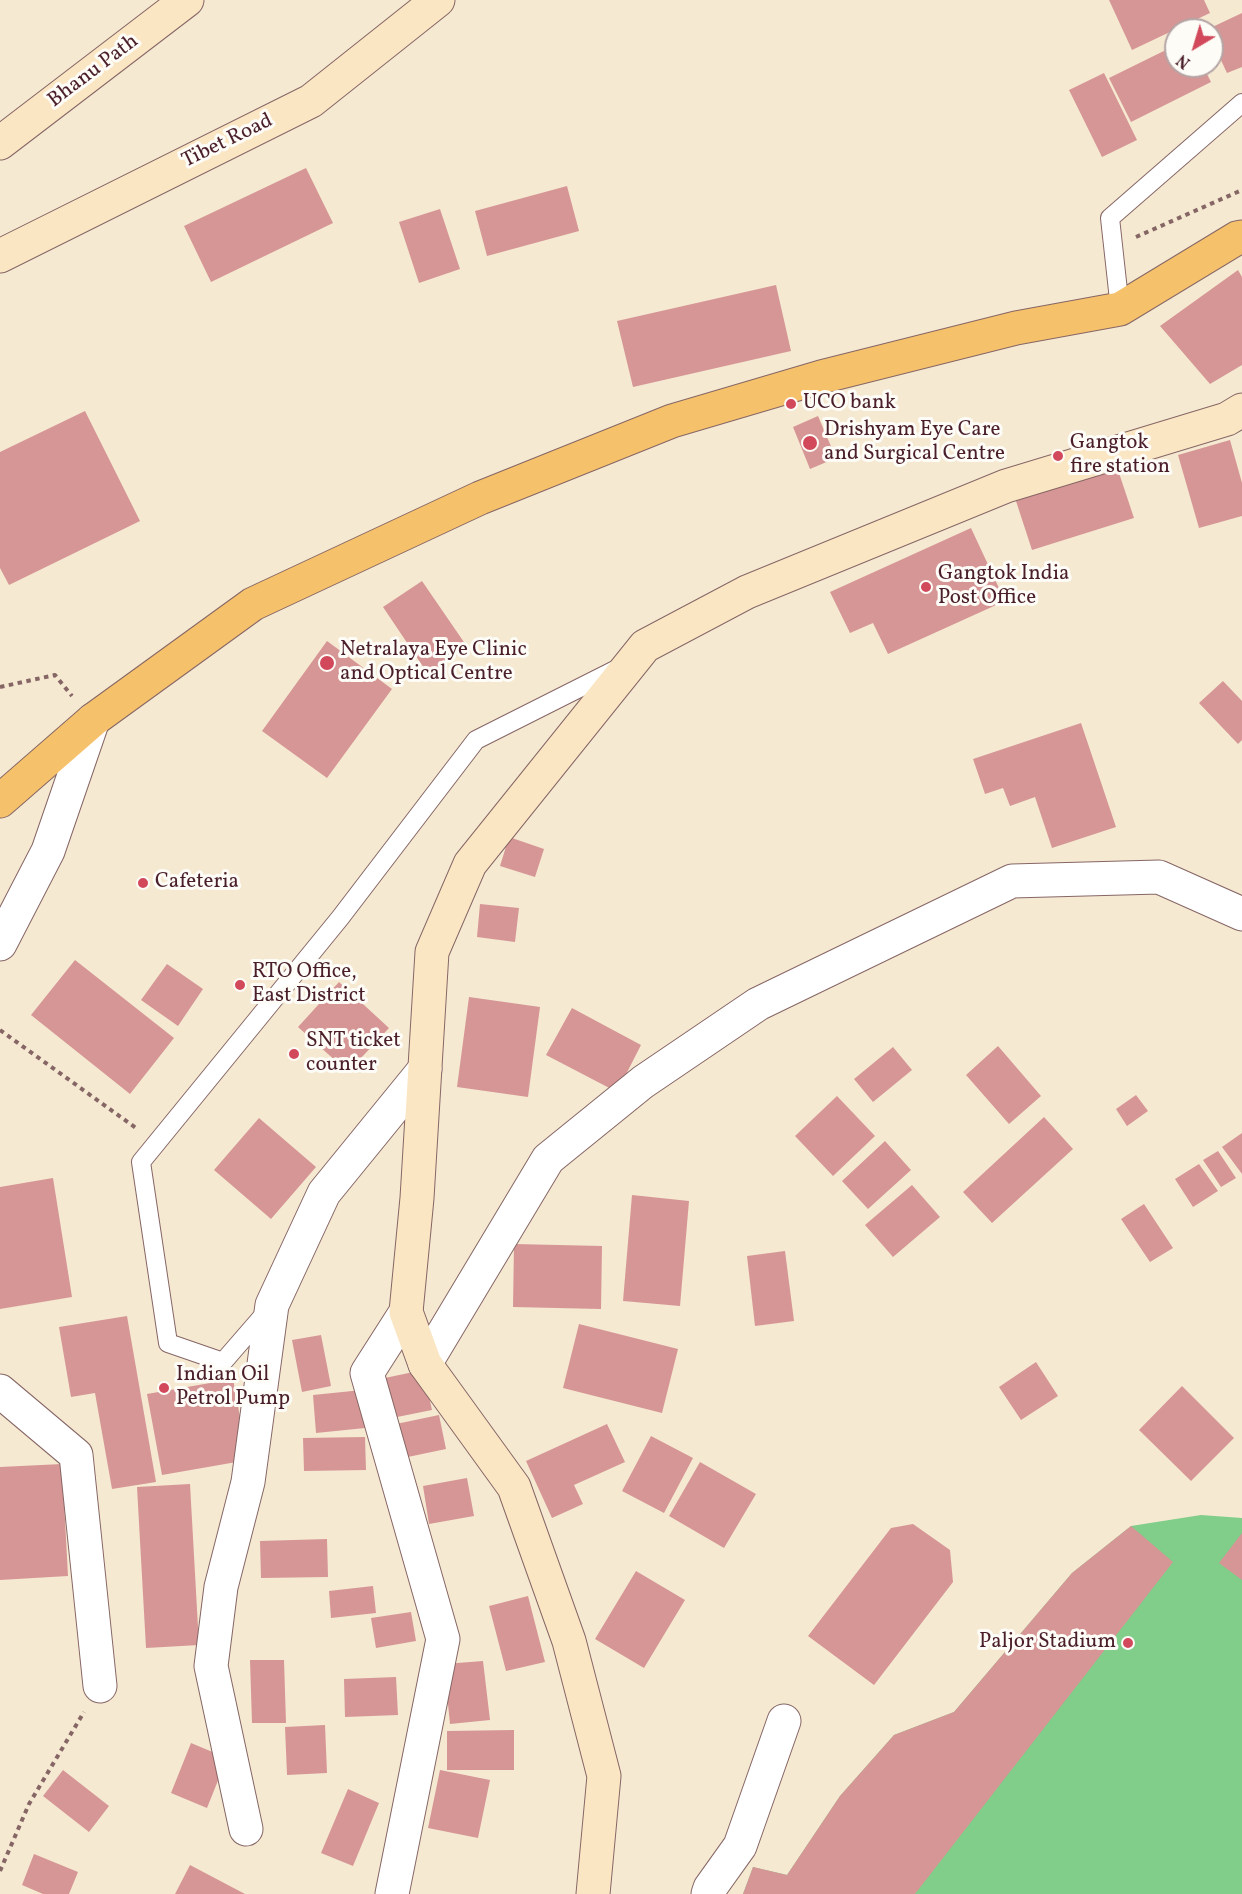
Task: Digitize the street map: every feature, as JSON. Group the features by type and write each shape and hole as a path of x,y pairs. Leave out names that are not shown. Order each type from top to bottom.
{"main road":[{"name":"Bhanu Path","path":"0,143 187,0"},
{"name":"Tibet Road","path":"0,256 312,101 438,0"},
{"path":"0,801 93,720 253,604 480,498 672,421 832,374 1016,328 1120,309 1242,237"},
{"path":"592,1894 604,1776 569,1641 514,1487 425,1364 406,1312 417,1198 432,952 470,864 645,646 747,592 1006,486 1227,419 1242,410"}],"street":[{"path":"0,944 48,850 93,720"},
{"path":"425,1364 548,1159 643,1082 758,1004 1012,881 1159,877 1242,914"},
{"path":"246,1830 211,1666 221,1587 248,1482 272,1305 324,1193 425,1069"},
{"path":"392,1894 443,1639 367,1373 406,1312"},
{"path":"0,1391 76,1455 100,1686"},
{"path":"708,1894 740,1846 784,1721"}],"lane":[{"path":"1120,309 1110,218 1242,103"},
{"path":"272,1305 223,1362 168,1343 141,1162 340,918 476,740 634,660"}],"path":[{"path":"1113,247 1242,190"},
{"path":"0,687 55,675 93,720"},
{"path":"0,1030 156,1143"},
{"path":"0,1871 29,1804 100,1686"}],"green space":[{"name":"Paljor Stadium","path":"1201,1515 1242,1518 1242,1894 743,1894 753,1867 787,1875 840,1796 894,1735 954,1712 1072,1573 1131,1526"}],"building":[{"path":"1109,0 1204,0 1210,13 1199,18 1164,18 1164,35 1132,50"},
{"path":"1242,13 1242,67 1227,73 1224,67 1224,22"},
{"path":"1164,51 1164,78 1209,78 1211,82 1131,122 1109,78"},
{"path":"1104,73 1137,140 1102,157 1069,90"},
{"path":"306,168 333,223 211,282 184,226"},
{"path":"567,186 579,231 487,256 475,211"},
{"path":"440,209 460,269 419,283 399,222"},
{"path":"1238,270 1242,277 1242,365 1210,384 1160,326"},
{"path":"776,285 791,351 633,387 617,321"},
{"path":"85,411 140,521 9,585 0,568 0,452"},
{"path":"818,416 836,458 810,469 793,427"},
{"path":"1230,440 1242,483 1242,516 1199,528 1178,455"},
{"path":"1115,461 1134,518 1032,550 1014,495"},
{"path":"971,528 1005,601 888,654 873,623 850,633 830,592"},
{"path":"422,581 468,648 428,674 383,607"},
{"path":"327,641 392,689 327,778 262,731"},
{"path":"1223,681 1242,701 1242,740 1238,744 1199,703"},
{"path":"1081,723 1116,827 1052,848 1035,797 1010,806 1003,788 985,794 973,759"},
{"path":"509,837 544,849 535,877 500,866"},
{"path":"480,904 519,908 515,942 477,937"},
{"path":"75,960 174,1038 130,1094 31,1015"},
{"path":"167,964 203,989 178,1026 141,1000"},
{"path":"339,982 389,1028 348,1072 298,1027"},
{"path":"469,997 540,1007 528,1097 457,1087"},
{"path":"572,1008 641,1045 617,1092 546,1055"},
{"path":"998,1046 1041,1096 1009,1124 966,1075"},
{"path":"893,1047 912,1070 873,1102 854,1079"},
{"path":"1136,1095 1148,1111 1127,1126 1116,1109"},
{"path":"837,1096 875,1136 833,1176 795,1136"},
{"path":"1044,1117 1073,1149 992,1223 963,1192"},
{"path":"259,1118 316,1167 271,1219 214,1170"},
{"path":"1242,1133 1242,1174 1222,1147"},
{"path":"885,1141 911,1170 868,1209 842,1181"},
{"path":"1218,1151 1236,1178 1221,1187 1203,1160"},
{"path":"1199,1164 1218,1191 1193,1207 1175,1179"},
{"path":"53,1178 72,1297 0,1309 0,1187"},
{"path":"912,1185 940,1217 893,1257 865,1225"},
{"path":"632,1195 689,1201 680,1306 623,1301"},
{"path":"1144,1204 1173,1248 1150,1262 1121,1219"},
{"path":"514,1244 602,1246 601,1309 513,1307"},
{"path":"785,1251 794,1321 755,1326 747,1256"},
{"path":"127,1316 156,1482 112,1489 95,1393 71,1397 59,1327"},
{"path":"579,1324 678,1349 662,1413 563,1388"},
{"path":"321,1335 331,1386 302,1392 292,1340"},
{"path":"1036,1362 1058,1396 1021,1420 999,1387"},
{"path":"423,1370 432,1410 392,1418 380,1379"},
{"path":"233,1379 248,1460 162,1475 147,1394"},
{"path":"1182,1386 1234,1438 1191,1481 1139,1430"},
{"path":"362,1390 365,1428 316,1433 313,1395"},
{"path":"439,1415 446,1449 403,1458 396,1424"},
{"path":"607,1424 625,1462 574,1485 583,1504 552,1518 526,1461"},
{"path":"651,1436 693,1458 664,1513 622,1491"},
{"path":"365,1437 366,1470 304,1471 303,1438"},
{"path":"700,1462 756,1494 724,1548 669,1516"},
{"path":"62,1464 68,1576 0,1580 0,1467"},
{"path":"467,1478 474,1516 429,1524 423,1486"},
{"path":"190,1484 199,1645 146,1648 137,1487"},
{"path":"913,1524 950,1550 953,1582 874,1685 808,1636 891,1528"},
{"path":"1131,1526 1173,1562 915,1894 743,1894 753,1867 787,1875 840,1796 894,1735 954,1712 1072,1573"},
{"path":"1242,1533 1242,1580 1219,1563"},
{"path":"327,1539 328,1577 261,1578 260,1541"},
{"path":"636,1571 685,1600 644,1668 595,1639"},
{"path":"373,1586 376,1613 331,1618 329,1591"},
{"path":"528,1596 545,1662 506,1671 489,1606"},
{"path":"411,1612 416,1641 376,1648 371,1618"},
{"path":"250,1660 284,1660 286,1723 252,1723"},
{"path":"483,1661 490,1720 450,1724 444,1664"},
{"path":"396,1677 398,1715 345,1717 344,1679"},
{"path":"325,1725 327,1773 287,1775 285,1727"},
{"path":"514,1730 514,1770 447,1770 447,1731"},
{"path":"191,1743 227,1758 207,1808 171,1793"},
{"path":"63,1770 109,1806 89,1832 43,1796"},
{"path":"440,1770 490,1780 478,1838 428,1828"},
{"path":"348,1789 379,1803 353,1866 321,1853"},
{"path":"34,1854 78,1872 69,1894 43,1894 22,1885"},
{"path":"190,1865 245,1894 175,1894"}],"place":[{"name":"UCO bank","path":"791,404"},
{"name":"Drishyam Eye Care and Surgical Centre","path":"810,443"},
{"name":"Gangtok fire station","path":"1058,456"},
{"name":"Gangtok India Post Office","path":"926,587"},
{"name":"Netralaya Eye Clinic and Optical Centre","path":"327,663"},
{"name":"Cafeteria","path":"143,883"},
{"name":"RTO Office, East District","path":"240,985"},
{"name":"SNT ticket counter","path":"294,1054"},
{"name":"Indian Oil Petrol Pump","path":"164,1388"},
{"name":"Paljor Stadium","path":"1128,1643"}]}
